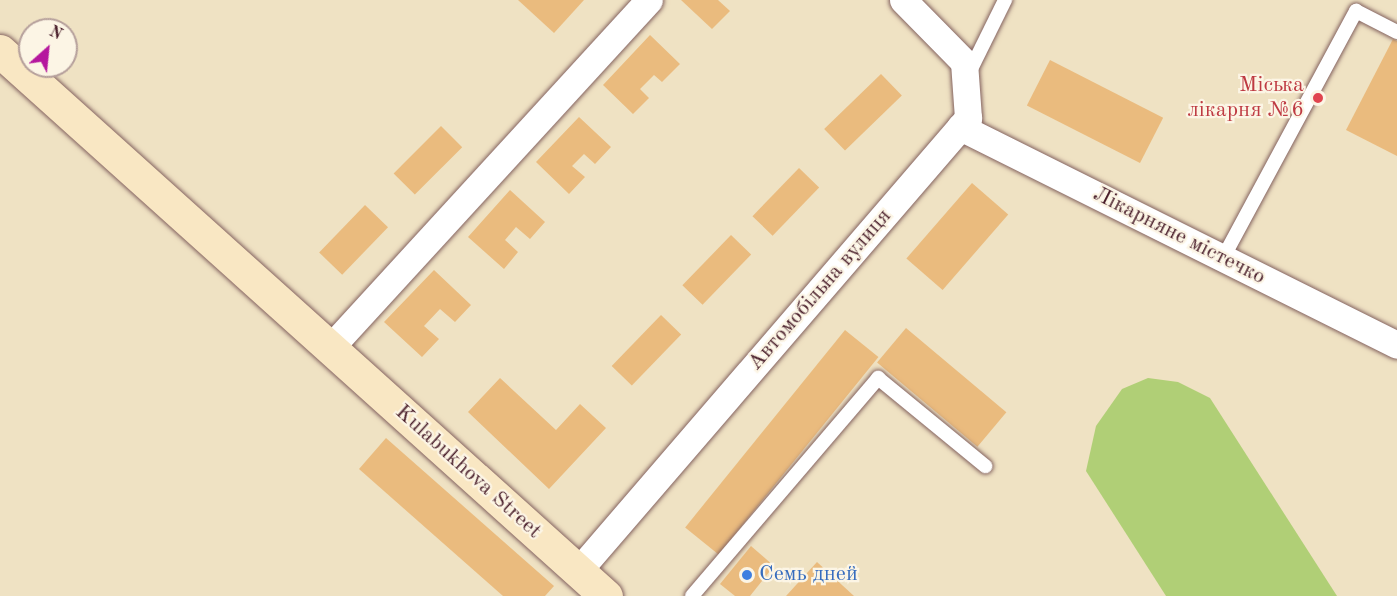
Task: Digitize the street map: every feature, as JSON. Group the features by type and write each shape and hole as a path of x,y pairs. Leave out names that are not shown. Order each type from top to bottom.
{"street":[{"path":"330,348 649,0"},
{"name":"Автомобільна вулиця","path":"578,571 968,118 964,62 903,0"},
{"name":"Kulabukhova Street","path":"0,51 606,596"},
{"name":"Лікарняне містечко","path":"960,127 1397,345"}],"lane":[{"path":"965,79 1005,0"},
{"path":"1223,258 1356,11 1397,32"},
{"path":"692,596 878,378 985,466"}],"green space":[{"path":"1148,378 1178,382 1210,398 1337,596 1166,596 1086,471 1096,426 1122,389"}],"building":[{"path":"518,0 584,0 554,33"},
{"path":"681,0 718,0 730,11 712,29"},
{"path":"650,35 680,64 662,82 654,75 640,89 649,98 633,114 603,85"},
{"path":"1393,39 1397,41 1397,156 1346,130"},
{"path":"1050,60 1163,118 1140,163 1027,105"},
{"path":"881,74 902,96 845,150 824,129"},
{"path":"579,117 611,147 595,164 584,154 572,166 585,177 569,194 536,162"},
{"path":"441,126 462,147 415,195 394,173"},
{"path":"799,168 819,187 773,236 752,216"},
{"path":"972,183 1008,214 943,290 906,258"},
{"path":"510,190 545,222 530,239 516,227 505,240 518,252 504,269 468,237"},
{"path":"365,205 388,227 342,275 319,252"},
{"path":"731,235 751,254 703,305 682,285"},
{"path":"434,270 471,305 455,322 440,309 424,326 439,339 422,357 384,322"},
{"path":"661,315 681,334 632,386 612,366"},
{"path":"906,328 1006,412 977,447 877,362"},
{"path":"845,330 878,357 719,554 685,527"},
{"path":"500,378 556,430 580,404 606,428 549,489 468,412"},
{"path":"386,438 554,586 545,596 503,596 359,469"},
{"name":"Семь дней","path":"751,546 774,566 750,596 735,596 720,584"},
{"path":"817,562 854,596 786,596"}],"place":[{"name":"Міська лікарня №6","path":"1318,98"},
{"name":"Семь дней","path":"747,575"}]}
